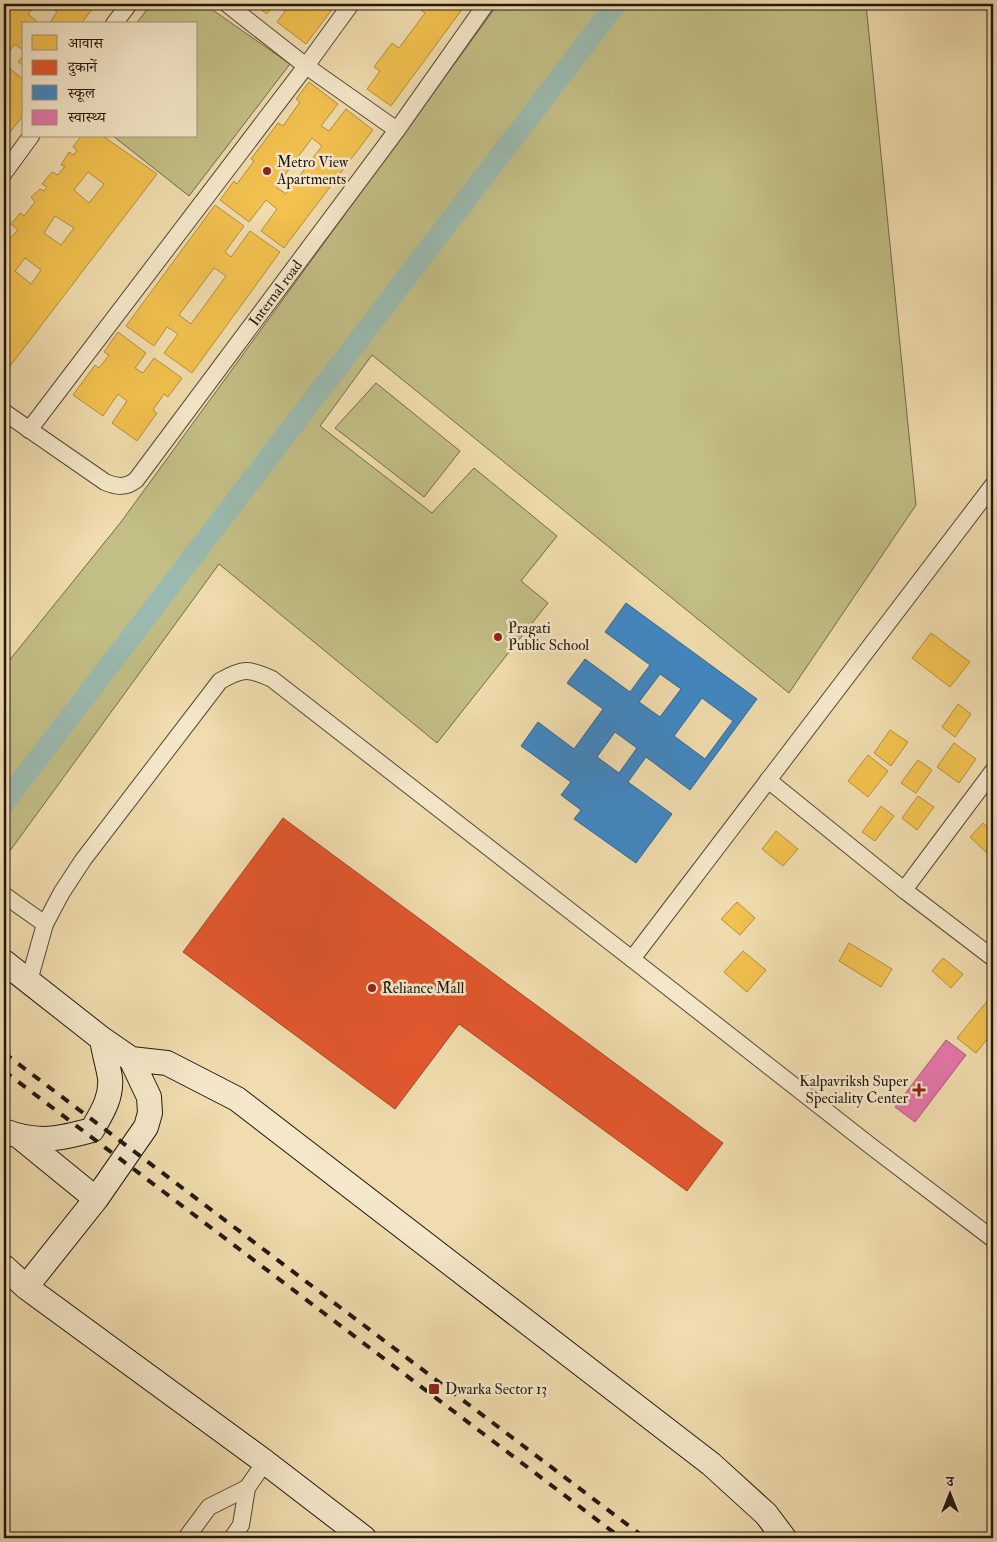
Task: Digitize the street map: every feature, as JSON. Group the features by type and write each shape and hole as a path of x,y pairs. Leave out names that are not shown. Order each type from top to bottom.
{"street":[{"path":"116,22 129,4"},
{"path":"227,4 306,66 397,130"},
{"path":"29,430 351,4"},
{"name":"Internal road","path":"4,412 105,482 122,487 136,480 397,130 486,4"},
{"path":"4,173 30,138"},
{"path":"632,959 993,485"},
{"path":"29,981 45,924 62,892 83,860 220,681 235,672 253,670 272,679 993,1239"},
{"path":"904,890 993,771"},
{"path":"768,780 904,890 993,958"},
{"path":"4,895 45,924"},
{"path":"4,962 102,1039 131,1059 167,1063 237,1099 710,1464 766,1514 784,1538"},
{"path":"12,1134 46,1140 67,1137 92,1130 104,1111 109,1095 110,1080 102,1039"},
{"path":"26,1287 96,1200 146,1128 150,1113 149,1097 131,1059"},
{"path":"12,1134 96,1200"},
{"path":"4,1267 26,1287 265,1462 364,1538"},
{"path":"232,1538 242,1525 247,1488 265,1462"},
{"path":"186,1538 209,1507 247,1488"}],"shaded area":[{"path":"151,4 204,4 290,64 189,196 116,138 198,138 198,22 138,22"},
{"path":"498,4 866,4 916,505 789,693 372,355 320,426 432,513 474,468 557,536 521,581 548,603 437,743 219,564 4,859 4,667 121,522"},
{"path":"376,383 460,451 424,497 335,428"}],"building: आवास":[{"path":"4,4 36,4 28,14 38,22 22,22 22,49 15,44 7,54 4,51"},
{"path":"47,4 96,4 82,22 50,22 57,12"},
{"path":"253,4 275,4 267,14"},
{"path":"290,4 336,4 306,44 277,22"},
{"path":"421,4 466,4 391,106 367,89 380,71 374,67 392,43 399,48 425,13 418,8"},
{"path":"22,57 22,65 18,62"},
{"path":"4,64 22,78 22,117 4,140 4,76 7,79 11,73 4,68"},
{"name":"Metro View Apartments","path":"309,82 338,104 321,126 329,131 346,109 373,130 284,248 261,231 277,209 266,200 249,222 220,200 234,181 237,184 254,161 251,159 278,123 283,126 300,102 296,99","holes":["312,138 322,146 286,194 276,187"]},
{"path":"80,138 106,138 157,174 4,374 4,236 6,234 9,239 18,230 11,224 20,213 24,216 35,202 31,197 40,189 44,191 47,187 42,184 52,172 58,175 65,166 61,165 69,152 74,155 77,150 73,147","holes":["88,172 104,184 89,203 74,190","55,216 74,228 61,245 44,233","25,258 41,270 31,284 15,271"]},
{"path":"215,205 244,226 225,252 231,257 250,231 280,252 192,373 164,353 178,334 167,327 154,346 126,326","holes":["214,268 226,276 191,324 179,315"]},
{"path":"118,332 146,353 135,368 143,373 154,358 182,378 168,397 164,394 153,410 157,413 137,441 112,423 127,401 118,394 103,416 73,395 95,365 99,368 109,355 104,352"},
{"path":"931,633 970,662 950,687 912,658"},
{"path":"958,704 971,714 955,737 942,727"},
{"path":"890,730 908,742 891,766 874,753"},
{"path":"954,743 976,759 959,783 937,767"},
{"path":"868,755 888,771 868,797 848,781"},
{"path":"918,760 932,770 916,793 901,783"},
{"path":"918,796 934,807 917,830 902,818"},
{"path":"881,806 894,816 875,841 862,832"},
{"path":"983,823 993,832 993,848 988,854 970,837"},
{"path":"776,831 798,849 783,866 762,849"},
{"path":"737,902 755,918 740,935 721,919"},
{"path":"849,943 892,969 881,987 839,961"},
{"path":"743,951 766,970 747,992 724,972"},
{"path":"943,958 963,974 951,988 932,971"},
{"path":"993,994 993,1032 976,1053 957,1038"}],"building: दुकानें":[{"name":"Reliance Mall","path":"283,818 723,1143 687,1191 459,1024 395,1109 183,952"}],"building: स्कूल":[{"path":"626,603 757,699 690,790 646,757 628,782 672,814 636,863 574,819 581,810 561,795 571,782 521,746 538,722 574,749 603,709 567,683 585,659 630,692 650,665 605,632","holes":["660,674 681,689 660,717 639,702","702,698 733,721 705,759 674,736","615,732 637,748 619,773 597,757"]}],"building: स्वास्थ्य":[{"path":"946,1040 966,1055 915,1122 895,1107"}],"waterway":[{"path":"4,803 616,4"}],"railway":[{"path":"4,1053 645,1538"},
{"path":"4,1071 621,1538"}],"place":[{"name":"Metro View Apartments","path":"267,171"},
{"name":"Pragati Public School","path":"498,637"},
{"name":"Reliance Mall","path":"372,988"},
{"name":"Kalpavriksh Super Speciality Center","path":"919,1090"},
{"name":"Dwarka Sector 13","path":"434,1389"}]}
